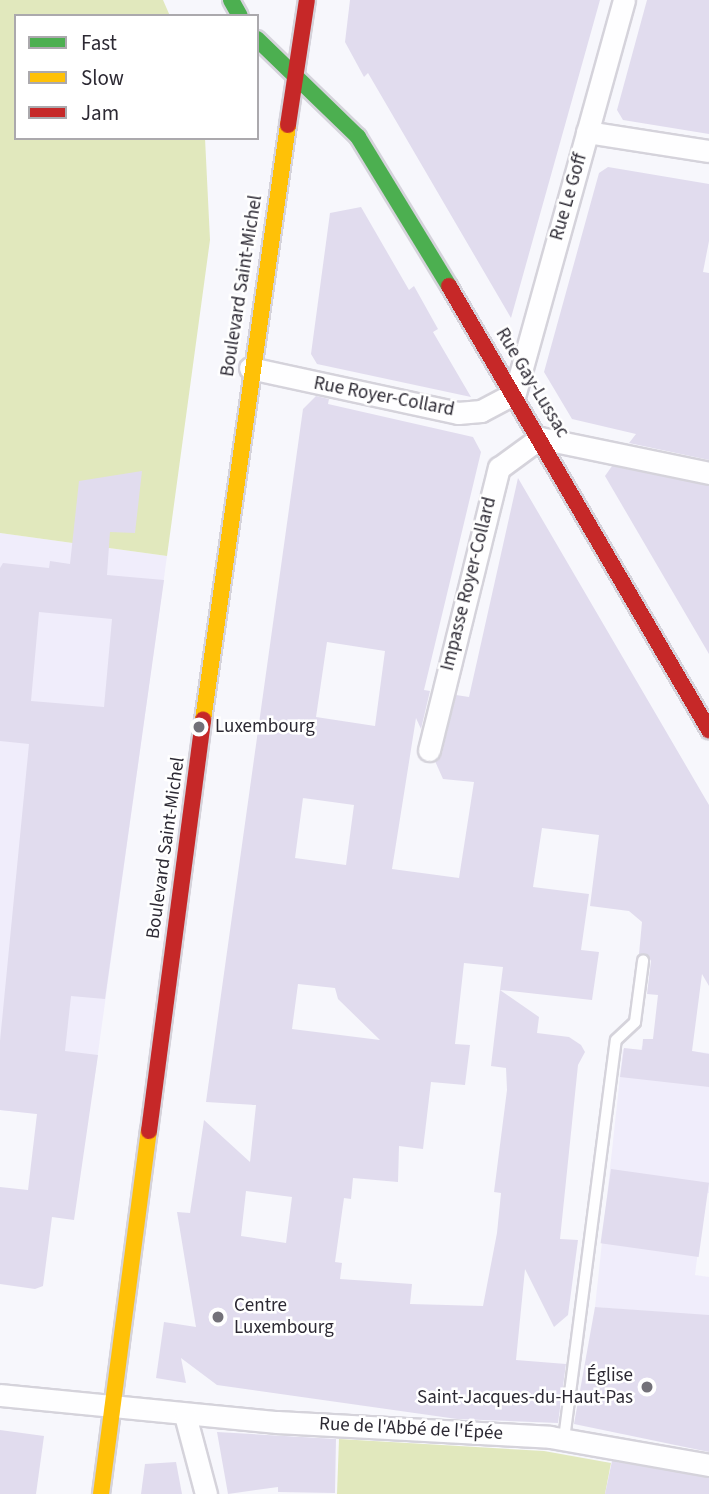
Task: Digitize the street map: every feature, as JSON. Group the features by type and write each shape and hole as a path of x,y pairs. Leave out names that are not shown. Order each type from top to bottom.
{"main road":[{"name":"Boulevard Saint-Michel","path":"101,1494 250,368 307,0"},
{"name":"Rue Gay-Lussac","path":"259,41 358,137 515,393 709,730"}],"street":[{"name":"Rue Le Goff","path":"515,393 624,0"},
{"path":"587,132 709,151"},
{"name":"Rue Royer-Collard","path":"250,368 458,413 481,411 515,393"},
{"path":"540,438 709,473"},
{"name":"Impasse Royer-Collard","path":"429,750 496,473 540,438"},
{"name":"Rue de l'Abbé de l'Épée","path":"0,1395 185,1415 218,1413 277,1422 564,1439 709,1465"},
{"path":"185,1415 206,1494"}],"lane":[{"path":"564,1439 616,1040 635,1022 643,961"}],"shaded area":[{"path":"0,533 167,556 92,1096 37,1114 0,1110"},
{"path":"642,1046 709,1053 709,1193 705,1193 695,1275 709,1277 709,1316 595,1307 623,1049 641,1050"}],"green space":[{"path":"0,0 163,0 169,14 14,14 14,140 205,140 210,240 167,556 0,533"},
{"path":"339,1439 544,1451 611,1463 605,1494 337,1494"}],"building":[{"path":"350,0 600,0 511,318 368,73 364,77 345,42"},
{"path":"647,0 709,0 709,134 623,120 617,110"},
{"path":"608,167 709,184 709,241 703,272 709,273 709,460 629,443 636,434 572,419 544,372 599,173"},
{"path":"361,207 409,290 414,286 438,329 433,332 471,397 317,364 311,354 330,213"},
{"path":"316,396 329,399 328,404 473,437 481,452 424,690 430,691 421,729 416,718 392,869 459,878 474,782 443,779 435,761 442,753 456,695 469,697 518,478 709,805 709,986 702,974 692,1051 709,1054 709,1087 620,1077 624,1048 642,1050 643,1039 653,1039 658,995 647,994 651,961 647,954 639,954 642,922 629,911 590,906 599,835 542,828 533,887 589,894 581,950 599,952 592,1000 500,990 539,1017 537,1033 569,1037 581,1045 585,1052 578,1065 560,1239 578,1240 568,1315 554,1327 525,1269 516,1360 566,1364 558,1423 457,1419 217,1385 181,1358 186,1383 156,1378 164,1322 196,1327 177,1212 190,1213 204,1120 250,1162 256,1105 206,1102 303,409","holes":["327,642 385,651 375,726 316,717","303,798 354,805 346,865 295,858","464,963 503,967 491,1066 506,1068 507,1090 494,1192 501,1193 497,1233 483,1306 410,1304 412,1284 340,1279 342,1263 335,1262 344,1198 351,1199 353,1178 398,1182 399,1146 423,1149 431,1082 465,1085 470,1045 455,1044","298,984 335,988 338,999 380,1040 292,1029","246,1191 292,1197 286,1243 241,1236"]},
{"path":"612,466 709,486 709,654 605,476"},
{"path":"142,471 135,533 110,532 107,575 164,580 105,999 71,996 65,1051 98,1055 74,1220 52,1217 43,1286 35,1289 0,1284 0,1187 28,1190 37,1114 0,1110 0,1041 29,744 0,741 0,568 3,563 49,568 50,561 70,564 79,481","holes":["39,612 112,619 104,707 31,701"]},
{"path":"611,1169 709,1183 699,1257 601,1243"},
{"name":"Église Saint-Jacques-du-Haut-Pas","path":"595,1307 709,1315 709,1452 574,1424"},
{"path":"0,1430 44,1436 36,1494 0,1494"},
{"path":"217,1432 336,1439 335,1493 278,1492 278,1487 228,1494"},
{"path":"612,1461 709,1478 709,1494 605,1494"},
{"path":"176,1462 182,1494 141,1494 145,1464"}],"traffic: fast":[{"path":"231,0 239,14"},
{"path":"259,41 358,137 449,286"}],"traffic: slow":[{"path":"203,720 288,125"},
{"path":"101,1494 149,1131"}],"traffic: jam":[{"path":"288,125 307,0"},
{"path":"449,286 709,730"},
{"path":"149,1131 203,720"}],"place":[{"name":"Luxembourg","path":"199,727"},
{"name":"Centre Luxembourg","path":"218,1317"},
{"name":"Église Saint-Jacques-du-Haut-Pas","path":"647,1387"}]}
